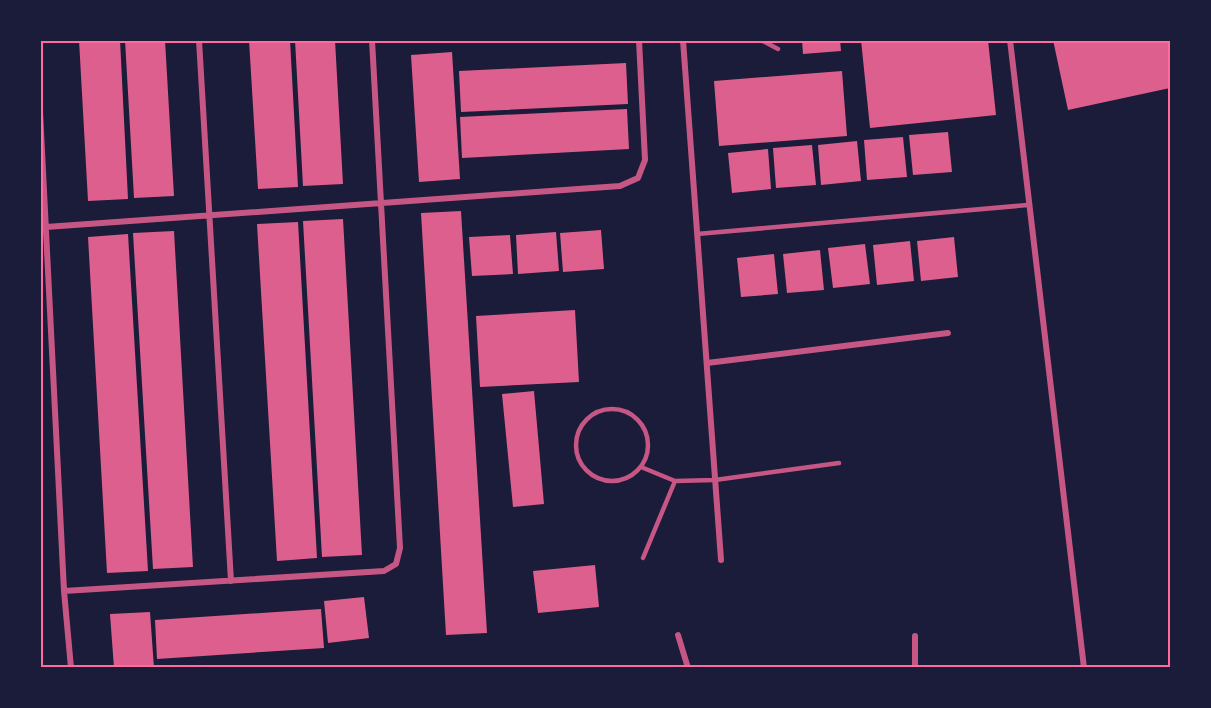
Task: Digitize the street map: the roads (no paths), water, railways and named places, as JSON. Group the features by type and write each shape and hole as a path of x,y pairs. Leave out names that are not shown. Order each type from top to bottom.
{"street":[{"path":"199,40 231,581"},
{"path":"64,591 384,571 396,564 400,548 372,41 377,40"},
{"path":"46,227 620,186 638,178 645,160 639,40"},
{"path":"683,40 721,560"},
{"path":"1010,40 1084,668"},
{"path":"40,111 64,591 71,668"},
{"path":"707,363 948,333"},
{"path":"678,635 688,668"},
{"path":"915,636 915,668"}],"lane":[{"path":"761,40 778,50"},
{"path":"697,234 1028,205"},
{"path":"604,410 628,413 638,420 648,443 641,466 632,475 620,480 608,481 587,471 581,463 576,443 583,423 604,410"},
{"path":"641,466 675,482 715,480 839,463"},
{"path":"644,558 675,482"}]}
